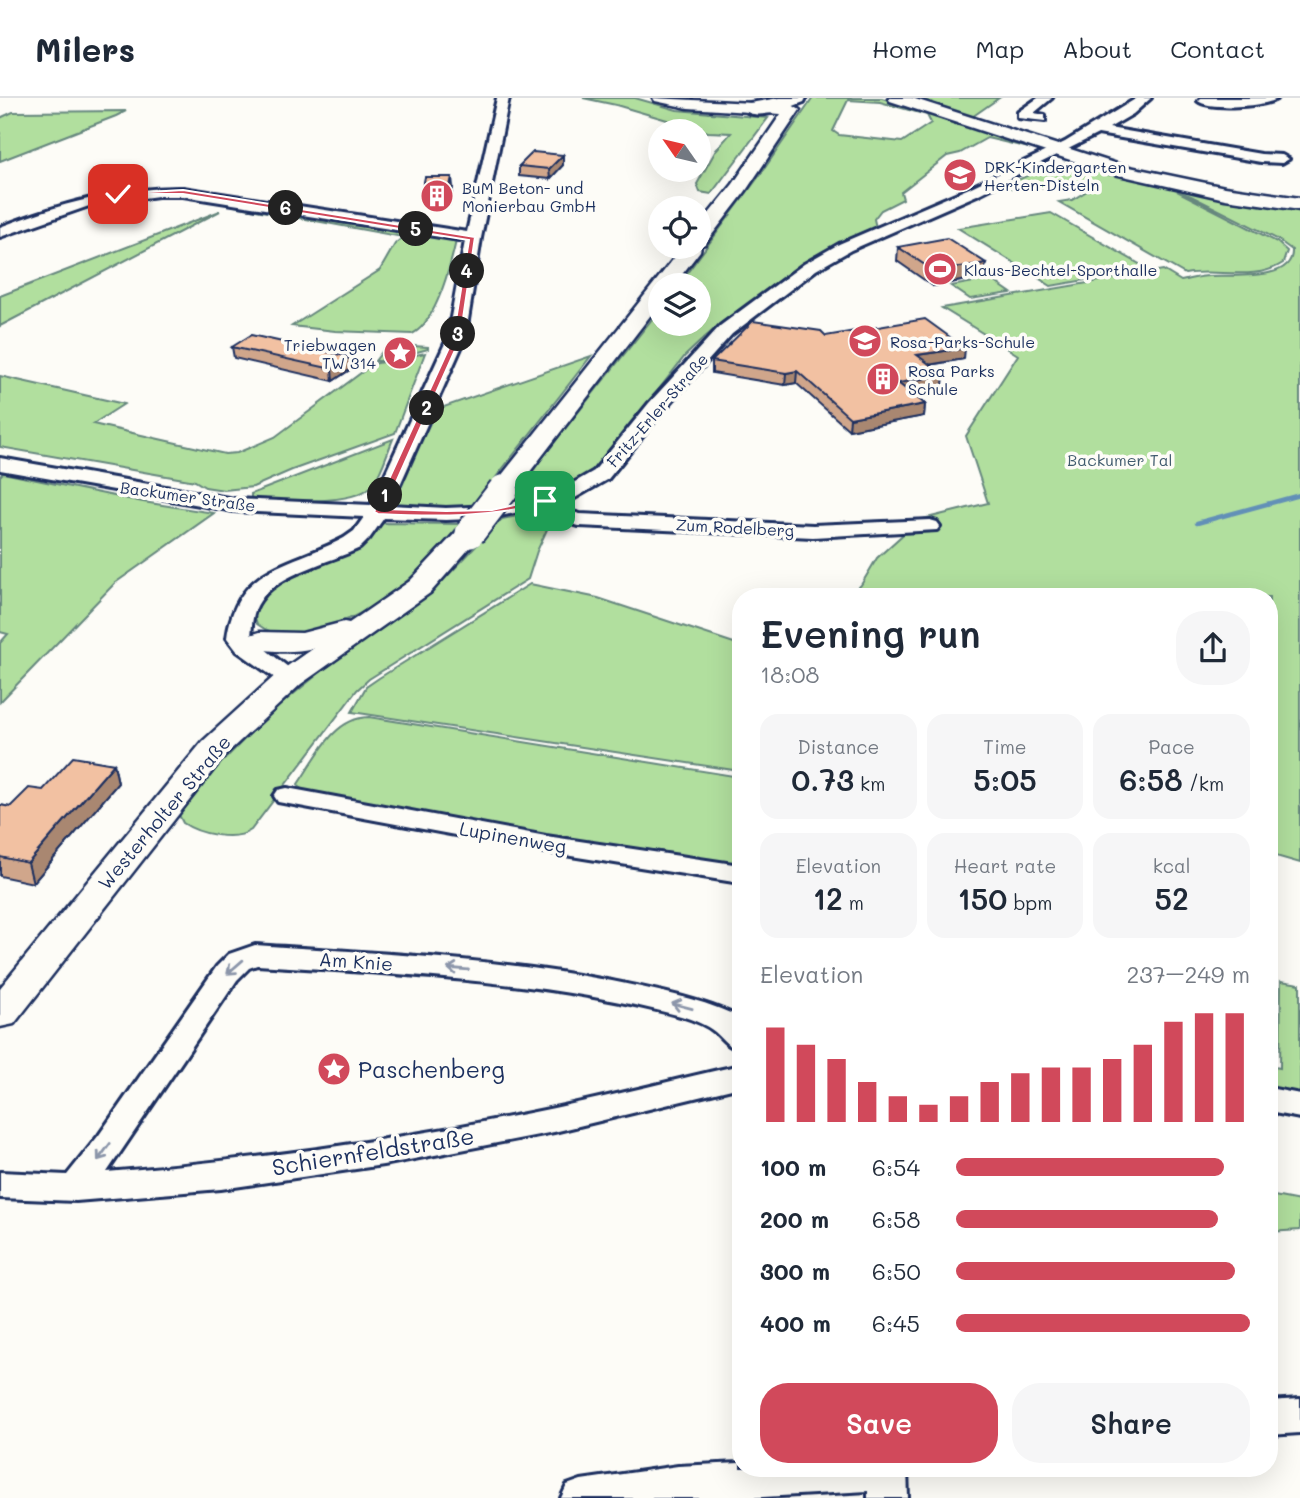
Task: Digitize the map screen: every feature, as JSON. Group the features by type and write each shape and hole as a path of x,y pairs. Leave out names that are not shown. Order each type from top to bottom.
{"highway":[{"path":"751,108 795,105"}],"main road":[{"path":"646,98 684,106 795,105"},
{"path":"661,98 751,108"},
{"path":"895,98 1057,151 1180,184 1300,204"},
{"path":"711,222 795,105"},
{"path":"672,273 683,259"},
{"path":"249,635 302,642 345,630 385,613 420,587 470,533 648,304"},
{"name":"Westerholter Straße","path":"0,1014 214,748 297,673 385,613"}],"street":[{"path":"297,673 245,646 239,638 249,635 244,605 256,590 279,574 352,543 362,535 378,512 456,339 473,238 503,98"},
{"path":"1040,118 1023,115 1046,98"},
{"path":"1128,98 1144,99"},
{"path":"1204,101 1239,102 1272,98"},
{"path":"1057,151 1097,130 1144,99"},
{"path":"1097,130 1261,158 1282,159"},
{"name":"Fritz-Erler-Straße","path":"378,512 492,512 568,494 601,475 656,407 726,330 810,267 852,243 972,192 1057,151"},
{"path":"0,232 94,198 131,192 170,191 473,238"},
{"name":"Backumer Straße","path":"0,464 225,504 378,512"},
{"name":"Zum Rodelberg","path":"545,501 562,515 579,520 813,531 930,526"},
{"name":"Lupinenweg","path":"286,796 547,844 732,873"},
{"name":"Am Knie","path":"75,1188 111,1143 227,973 239,961 255,955 428,966 559,981 691,1008 724,1023 732,1031"},
{"name":"Schiernfeldstraße","path":"0,1185 75,1188 221,1176 383,1152 554,1120 732,1078"},
{"path":"1278,1102 1300,1106"},
{"path":"1278,1417 1300,1416"},
{"path":"581,1498 678,1484 888,1479"}],"green space":[{"path":"583,98 635,98 677,110 768,118 711,194 700,192 697,184 711,182 711,159 731,133 711,132 711,119 664,119"},
{"path":"813,98 882,98 975,127 1029,148 987,138 960,153 947,156 901,192 903,199 881,210 874,219 876,228 824,254 775,284 711,332 711,273 687,273 697,259 711,259 711,241","holes":["848,100 880,102 927,115 931,123 902,142 839,135 833,131"]},
{"path":"912,98 999,98 972,117"},
{"path":"126,111 0,161 0,118 13,112"},
{"name":"Backumer Tal","path":"1067,163 1194,192 1300,209 1300,863 1278,857 1278,588 858,588 877,558 919,520 988,503 966,436 1018,355 942,308 1163,270 1181,281 1206,276 1259,275 1283,268 1290,261 1292,250 1277,239 1177,191 1277,242 1287,251 1283,263 1260,272 1185,274 1059,202 1072,200 1090,189 1083,191 1078,188 1081,186 1071,185 1022,189 1004,186 1049,166"},
{"path":"237,204 456,241 435,307 421,328 412,334 335,331 292,326 380,270 395,244 403,237 234,206"},
{"path":"220,211 0,326 0,296"},
{"path":"1051,213 1148,269 1051,286 958,228"},
{"path":"991,279 1011,293 970,299 951,286"},
{"path":"648,324 648,336 706,336 685,356 597,468 557,489 513,501 542,458"},
{"path":"396,345 428,349 375,361 384,349"},
{"path":"425,353 395,433 253,487 224,490 205,487 195,481 0,447 0,376 124,404 93,424 225,454 237,453 275,437 373,364"},
{"path":"591,356 471,509 395,506 391,503 435,410"},
{"path":"393,439 382,468 373,484 365,491 316,501 251,500 251,494"},
{"path":"3,473 143,502 214,513 115,583 0,702 0,643 8,634 0,632 0,476"},
{"path":"545,511 554,514 528,579 369,679 357,690 251,830 236,836 217,835 183,823 178,813 183,802 269,714 323,670 436,588 502,519"},
{"path":"381,523 460,524 415,574 361,613 303,634 279,634 257,624 253,611 270,587 352,552 370,539"},
{"path":"530,584 598,598 732,642 732,770 352,712 366,687"},
{"path":"369,717 732,776 732,870 304,794 298,784 319,751 345,724"},
{"path":"1281,981 1300,984 1300,1100 1278,1096"},
{"path":"1278,1197 1300,1201 1300,1230 1278,1231"}],"building":[{"path":"533,152 563,155 549,169 519,166"},
{"path":"425,177 452,177 448,195 421,195"},
{"path":"947,238 986,263 934,271 898,247"},
{"name":"Rosa Parks Schule","path":"925,319 965,348 917,355 944,375 898,383 925,404 850,418 797,371 786,373 712,361 753,321 821,331 826,336"},
{"path":"251,335 350,357 332,369 232,347"},
{"path":"73,757 114,764 28,863 0,857 0,805 10,807 29,788 43,790"}],"waterway":[{"path":"1197,523 1300,495"}],"place":[{"name":"DRK-Kindergarten Herten-Disteln","path":"960,175"},
{"name":"BuM Beton- und Monierbau GmbH","path":"437,196"},
{"name":"Klaus-Bechtel-Sporthalle","path":"940,269"},
{"name":"Rosa-Parks-Schule","path":"865,341"},
{"name":"Triebwagen TW 314","path":"400,353"},
{"name":"Rosa Parks Schule","path":"883,379"},
{"name":"Paschenberg","path":"334,1069"}],"route":[{"path":"118,194 144,191 183,192 473,238 456,339 378,512 492,512 545,501"}]}
